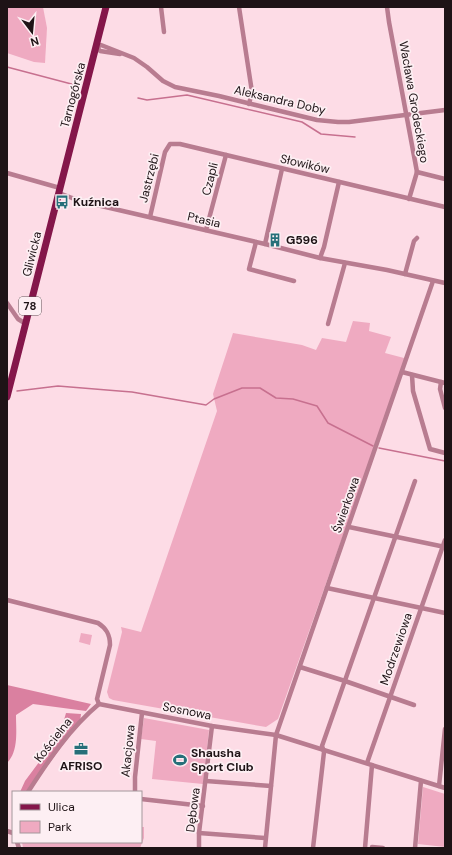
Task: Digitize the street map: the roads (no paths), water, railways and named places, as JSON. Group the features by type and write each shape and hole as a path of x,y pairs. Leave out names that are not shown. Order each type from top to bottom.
{"main road":[{"name":"Tarnogórska","path":"59,190 106,7"},
{"name":"Gliwicka","path":"7,397 59,190"}],"street":[{"path":"161,7 164,32"},
{"path":"239,7 252,92 249,104"},
{"name":"Wacława Grodeckiego","path":"387,7 417,172 445,179"},
{"name":"Aleksandra Doby","path":"96,47 100,51 122,54 134,58 141,62 163,81 174,87 328,122 349,122 445,110"},
{"name":"Słowików","path":"170,144 180,144 445,208"},
{"name":"Jastrzębi","path":"150,217 165,152 170,144"},
{"name":"Czapli","path":"206,230 226,155"},
{"path":"264,244 282,169"},
{"path":"409,199 417,172"},
{"name":"Ptasia","path":"7,173 59,190 72,198 320,258 445,283"},
{"path":"320,258 324,247 339,182"},
{"path":"405,274 416,238"},
{"path":"256,242 250,269 294,281"},
{"path":"328,324 345,263"},
{"name":"Świerkowa","path":"265,848 276,735 433,281"},
{"path":"7,303 18,319 26,324"},
{"path":"402,372 443,382 440,389 445,408"},
{"path":"412,375 413,391 430,449 445,453"},
{"path":"313,848 323,749 322,746 415,481"},
{"path":"349,527 444,546"},
{"name":"Modrzewiowa","path":"367,763 445,540"},
{"name":"Modrzewiowa","path":"327,588 445,613"},
{"path":"7,600 98,623 104,627 110,638 110,645 97,699 99,704"},
{"name":"Modrzewiowa","path":"300,667 414,705"},
{"name":"Sosnowa","path":"99,704 212,726 276,735 445,788"},
{"name":"Kościelna","path":"29,791 49,761 80,722 99,704"},
{"name":"Akacjowa","path":"135,791 142,713"},
{"name":"Dębowa","path":"199,848 199,833 212,726"},
{"path":"439,786 445,729"},
{"path":"366,848 372,765"},
{"path":"206,781 271,786"},
{"path":"415,848 421,781"},
{"path":"142,799 203,806"},
{"path":"199,833 266,838"},
{"path":"372,847 383,848"}],"waterway":[{"path":"7,67 79,86"},
{"path":"138,98 147,100 187,95 302,122 321,134 355,137"},
{"path":"17,391 58,386 132,392 206,405 214,399 242,388 260,388 276,398 293,399 317,406 328,423 373,446"},
{"path":"379,448 445,461"}],"place":[{"name":"Kuźnica","path":"62,202"},
{"name":"G596","path":"275,240"},
{"name":"AFRISO","path":"81,749"},
{"name":"Shausha Sport Club","path":"180,760"}]}
